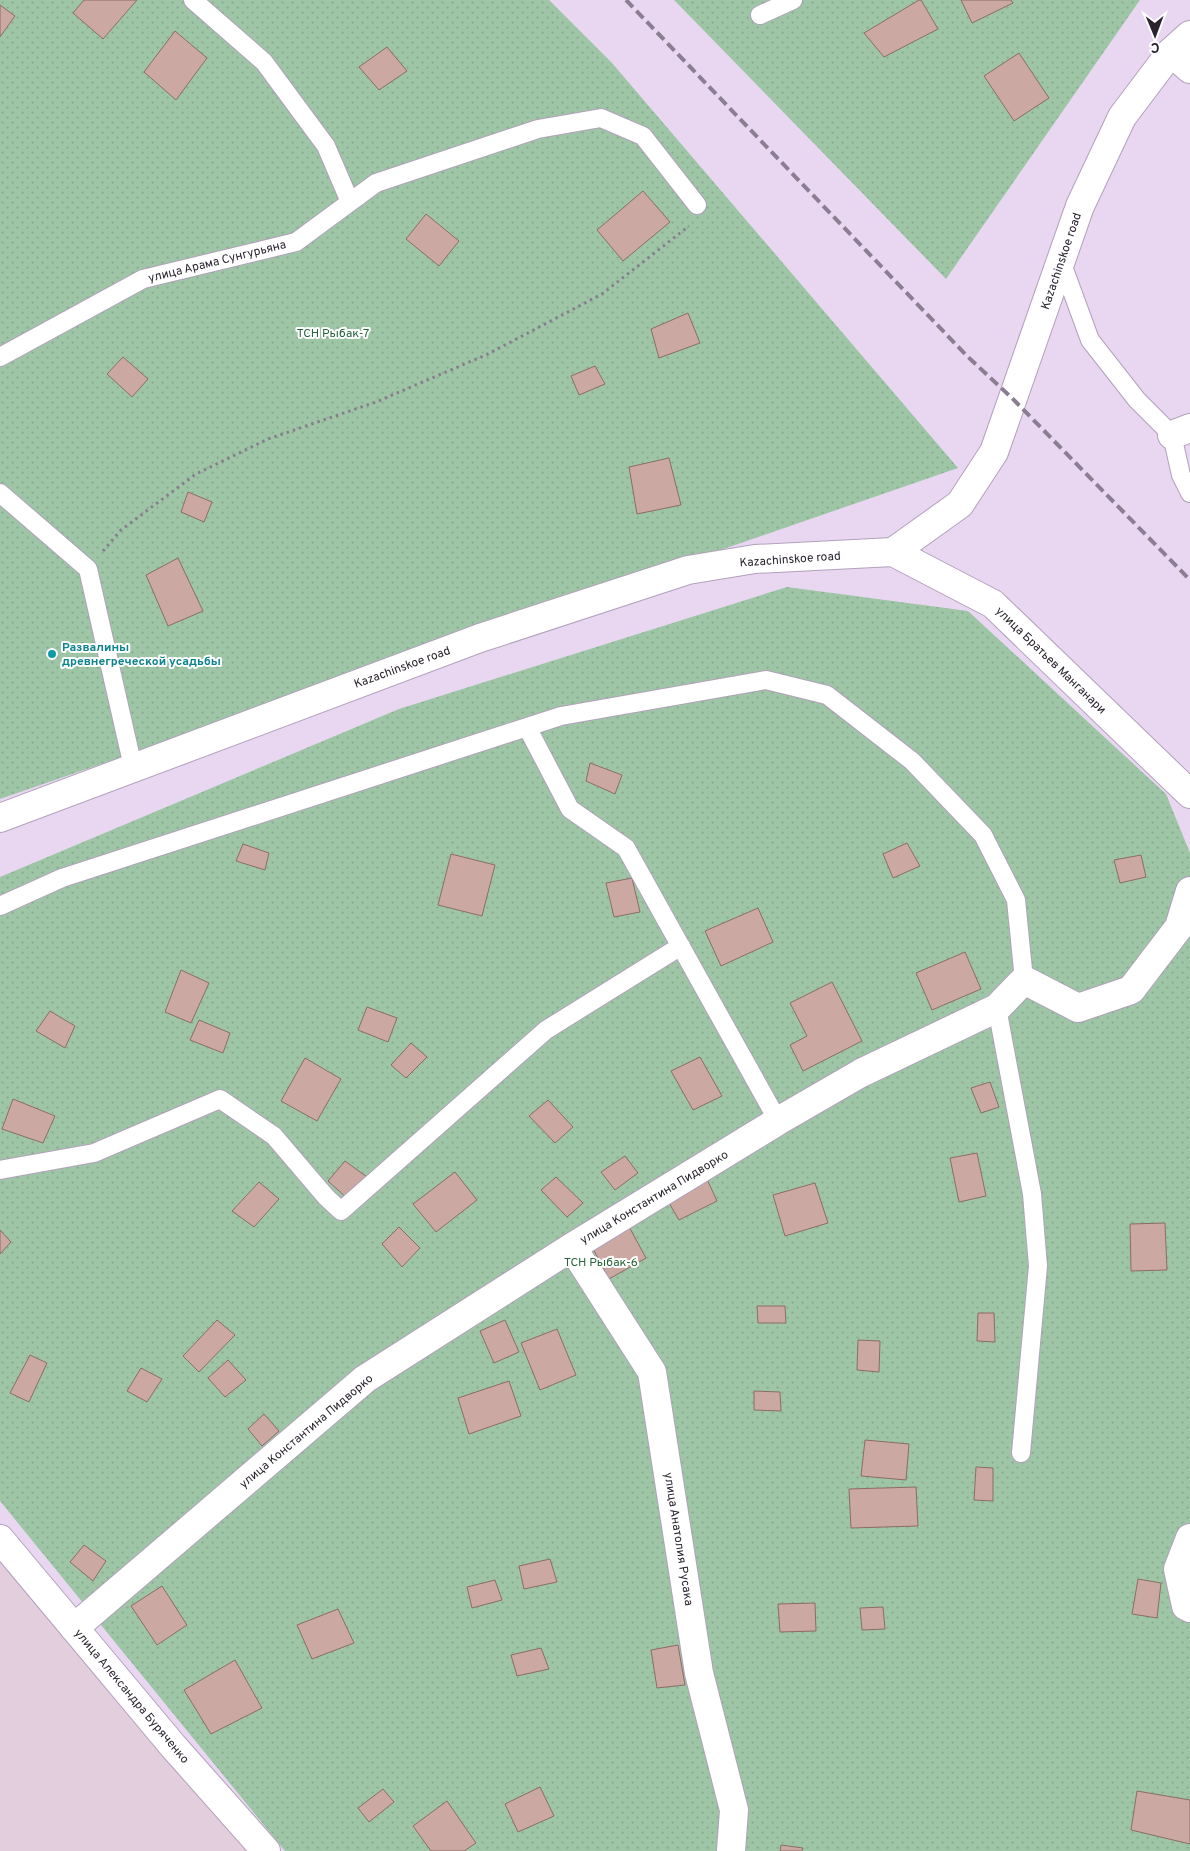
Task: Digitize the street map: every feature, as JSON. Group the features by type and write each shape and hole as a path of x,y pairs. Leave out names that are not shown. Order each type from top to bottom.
{"street":[{"name":"Kazachinskoe road","path":"0,818 480,638 688,570 755,559 893,552 960,504 994,452 1080,206 1122,117 1184,52"},
{"name":"улица Братьев Манганари","path":"893,552 993,604 1190,794"},
{"path":"1024,980 1078,1008 1131,990 1179,927 1190,891"},
{"name":"улица Константина Пидворко","path":"74,1628 366,1379 572,1247 778,1121 861,1073 997,1008 1024,980"},
{"name":"улица Анатолия Русака","path":"572,1247 652,1372 699,1673 734,1810 731,1851"},
{"path":"1190,1538 1178,1569 1186,1606 1190,1608"},
{"name":"улица Александра Буряченко","path":"0,1539 173,1746 266,1851"}],"lane":[{"path":"193,0 264,62 326,146 350,202"},
{"path":"760,15 793,0"},
{"name":"улица Арама Сунгурьяна","path":"0,358 143,279 296,242 376,182 538,129 601,118 643,136 698,205"},
{"path":"1061,261 1090,340 1136,400 1181,432 1181,475 1190,493"},
{"path":"0,493 88,569 132,767"},
{"path":"0,906 62,878 561,716 766,680 827,695 912,761 983,835 1016,900 1024,980"},
{"path":"528,727 570,808 626,848 778,1121"},
{"path":"0,1170 94,1153 220,1099 274,1136 326,1197 342,1211 546,1030 681,946"},
{"path":"997,1008 1032,1194 1038,1266 1021,1452"}],"path":[{"path":"88,569 120,530 196,474 268,439 376,402 488,354 602,294 688,228 698,205"}],"shaded area":[{"path":"0,1563 250,1851 0,1851"}],"green space":[{"name":"ТСН Рыбак-7","path":"0,0 549,0 612,63 958,468 0,799"},
{"path":"674,0 1140,0 946,279"},
{"name":"ТСН Рыбак-6","path":"787,587 968,611 1166,794 1190,853 1190,1851 285,1851 0,1501 0,877 399,709"}],"building":[{"path":"84,0 137,0 103,39 73,13"},
{"path":"921,0 938,29 884,57 864,33"},
{"path":"961,0 1011,0 1013,3 972,23"},
{"path":"0,5 15,16 0,37"},
{"path":"175,31 207,58 176,100 144,72"},
{"path":"387,47 407,71 379,90 359,67"},
{"path":"1019,53 1049,98 1014,121 984,76"},
{"path":"643,191 670,222 623,261 597,230"},
{"path":"426,214 459,241 439,266 406,239"},
{"path":"688,313 700,343 659,358 651,329"},
{"path":"123,357 148,379 132,397 107,374"},
{"path":"595,366 605,384 579,395 571,376"},
{"path":"669,458 681,505 637,514 629,467"},
{"path":"188,492 212,502 204,522 181,512"},
{"path":"178,558 203,611 168,626 146,575"},
{"path":"590,763 622,775 615,794 586,781"},
{"path":"907,843 920,866 893,878 883,854"},
{"path":"243,844 269,853 265,870 236,861"},
{"path":"451,854 495,865 482,916 438,905"},
{"path":"1141,855 1146,877 1120,883 1114,860"},
{"path":"632,878 640,912 614,917 606,883"},
{"path":"758,908 773,942 721,966 705,931"},
{"path":"965,952 981,989 932,1010 916,973"},
{"path":"181,970 209,983 191,1023 165,1012"},
{"path":"832,982 862,1041 803,1071 790,1045 807,1036 790,1003"},
{"path":"367,1007 397,1018 388,1042 358,1030"},
{"path":"50,1011 75,1026 65,1048 36,1031"},
{"path":"199,1020 230,1033 223,1053 190,1040"},
{"path":"411,1043 427,1057 406,1078 391,1065"},
{"path":"700,1057 722,1096 693,1110 671,1071"},
{"path":"305,1058 341,1079 317,1121 281,1101"},
{"path":"990,1082 999,1107 981,1113 971,1088"},
{"path":"13,1099 55,1116 43,1143 2,1129"},
{"path":"548,1100 573,1127 555,1143 529,1116"},
{"path":"977,1153 986,1196 959,1202 950,1158"},
{"path":"625,1156 638,1173 615,1190 601,1172"},
{"path":"345,1161 367,1177 348,1199 328,1181"},
{"path":"455,1172 477,1200 436,1232 413,1204"},
{"path":"556,1177 583,1203 567,1217 541,1190"},
{"path":"706,1177 717,1201 679,1220 666,1198"},
{"path":"259,1182 279,1199 254,1227 232,1211"},
{"path":"815,1183 828,1223 785,1236 773,1195"},
{"path":"627,1223 646,1258 609,1279 590,1243"},
{"path":"1165,1223 1167,1270 1131,1271 1130,1224"},
{"path":"399,1227 420,1248 402,1267 382,1244"},
{"path":"0,1230 11,1242 0,1254"},
{"path":"757,1306 785,1306 786,1323 758,1323"},
{"path":"978,1313 994,1313 995,1342 977,1341"},
{"path":"217,1320 235,1335 199,1372 183,1356"},
{"path":"505,1320 519,1352 494,1363 480,1331"},
{"path":"557,1329 576,1375 540,1390 521,1343"},
{"path":"858,1340 880,1341 879,1372 857,1370"},
{"path":"30,1355 47,1363 29,1402 10,1393"},
{"path":"228,1360 246,1380 225,1397 208,1378"},
{"path":"141,1368 162,1379 147,1402 127,1391"},
{"path":"509,1381 521,1416 469,1434 458,1398"},
{"path":"754,1391 780,1392 781,1411 754,1410"},
{"path":"264,1414 279,1431 262,1446 248,1429"},
{"path":"865,1440 909,1444 906,1480 861,1476"},
{"path":"976,1467 993,1468 993,1501 974,1500"},
{"path":"916,1487 918,1526 851,1528 849,1489"},
{"path":"84,1545 106,1561 93,1581 70,1562"},
{"path":"550,1559 557,1582 524,1589 519,1566"},
{"path":"1138,1579 1161,1583 1157,1618 1132,1614"},
{"path":"495,1580 502,1600 472,1608 467,1587"},
{"path":"162,1586 187,1625 157,1645 131,1606"},
{"path":"815,1603 816,1631 780,1632 778,1604"},
{"path":"883,1607 885,1629 862,1630 860,1608"},
{"path":"338,1609 354,1643 312,1659 297,1625"},
{"path":"678,1645 685,1685 657,1688 651,1650"},
{"path":"541,1648 549,1669 517,1676 511,1655"},
{"path":"235,1660 262,1708 211,1734 184,1690"},
{"path":"540,1787 554,1816 518,1832 505,1804"},
{"path":"383,1789 394,1802 369,1822 358,1808"},
{"path":"1137,1791 1190,1800 1190,1844 1131,1830"},
{"path":"447,1801 476,1843 464,1851 431,1851 413,1826"},
{"path":"781,1845 803,1848 802,1851 780,1851"}],"railway":[{"path":"626,0 967,356 1012,398 1190,580"}],"place":[{"name":"Развалины древнегреческой усадьбы","path":"52,654"}]}
